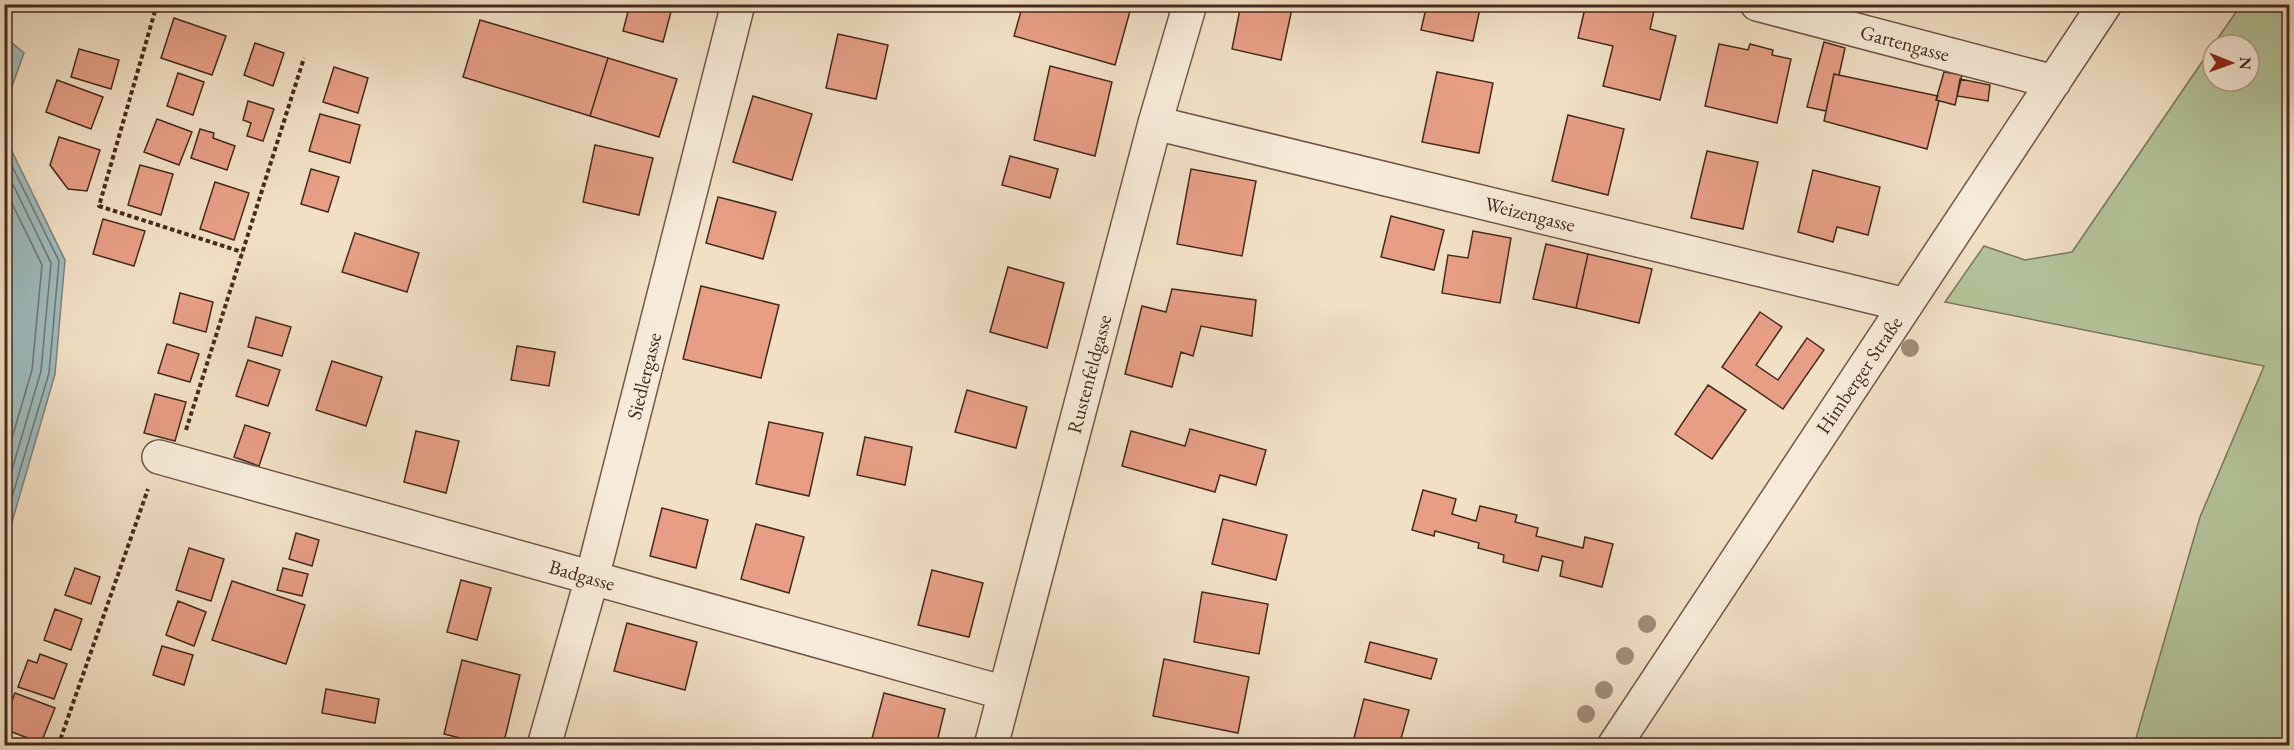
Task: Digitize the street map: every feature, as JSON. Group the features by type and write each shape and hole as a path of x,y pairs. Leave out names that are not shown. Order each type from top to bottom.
{"street":[{"name":"Siedlergasse","path":"544,746 592,578 738,4"},
{"name":"Rustenfeldgasse","path":"991,746 1155,123 1190,4"},
{"name":"Gartengasse","path":"1756,4 2054,82"},
{"name":"Himberger Straße","path":"1614,746 2105,4"},
{"name":"Weizengasse","path":"1155,123 1906,305"},
{"name":"Badgasse","path":"168,459 1005,693"}],"path":[{"path":"155,11 99,206 242,252"},
{"path":"58,746 119,566 168,459 242,252 304,57"}],"green space":[{"path":"2241,5 2289,5 2289,745 2134,745 2200,517 2264,366 1945,302 1984,246 2025,260 2072,252 2201,64 2201,93 2261,93 2261,33 2221,33"}],"water":[{"path":"5,37 24,53 5,106"},
{"path":"5,137 65,260 55,374 5,546"}],"building":[{"path":"630,4 673,4 663,42 623,31"},
{"path":"1023,4 1132,4 1115,65 1014,36"},
{"path":"1241,4 1293,4 1281,60 1232,49"},
{"path":"1427,4 1481,4 1473,41 1421,30"},
{"path":"1586,4 1603,4 1618,8 1619,4 1630,4 1654,11 1650,29 1676,36 1660,100 1603,86 1613,46 1578,38"},
{"path":"174,18 226,36 212,75 161,58"},
{"path":"480,20 608,58 590,116 463,77"},
{"path":"838,34 888,45 876,99 826,88"},
{"path":"1824,42 1845,48 1839,75 1834,74 1826,111 1807,107"},
{"path":"255,43 284,53 273,86 244,75"},
{"path":"1719,44 1748,50 1750,44 1773,50 1772,55 1791,59 1777,123 1705,106"},
{"path":"79,49 119,60 111,89 71,77"},
{"path":"608,58 677,79 659,137 590,116"},
{"path":"1050,66 1112,82 1095,156 1034,140"},
{"path":"334,67 368,78 358,113 323,102"},
{"path":"1437,72 1493,83 1479,153 1422,142"},
{"path":"1944,72 1962,75 1955,105 1936,100"},
{"path":"178,73 204,82 193,115 167,106"},
{"path":"1834,74 1938,96 1936,100 1939,101 1927,149 1824,121"},
{"path":"1960,79 1990,85 1988,101 1957,96"},
{"path":"57,80 103,97 91,129 46,112"},
{"path":"753,96 812,114 792,180 733,162"},
{"path":"248,101 274,109 263,141 247,136 251,123 243,120"},
{"path":"320,114 360,125 350,163 309,151"},
{"path":"1568,115 1624,129 1608,195 1552,181"},
{"path":"157,119 192,132 179,165 144,152"},
{"path":"200,129 214,133 213,138 235,146 227,170 191,158"},
{"path":"59,137 100,150 87,191 68,189 50,165"},
{"path":"595,145 653,158 639,215 583,202"},
{"path":"1707,151 1758,162 1743,229 1691,218"},
{"path":"1010,156 1058,169 1050,198 1002,185"},
{"path":"140,165 173,174 161,215 128,205"},
{"path":"311,169 339,177 328,212 301,204"},
{"path":"1191,169 1256,181 1242,256 1177,244"},
{"path":"1813,170 1880,187 1868,235 1837,227 1833,242 1798,232"},
{"path":"215,182 249,193 234,240 200,229"},
{"path":"718,197 776,212 763,259 706,243"},
{"path":"1391,216 1444,230 1434,270 1381,257"},
{"path":"103,219 145,231 134,266 93,254"},
{"path":"1473,231 1511,238 1500,303 1442,293 1448,255 1468,258"},
{"path":"355,233 419,253 407,292 342,272"},
{"path":"1546,244 1588,254 1576,308 1533,299"},
{"path":"1588,254 1652,269 1639,323 1576,308"},
{"path":"1008,267 1064,283 1047,348 990,332"},
{"path":"701,286 779,305 761,378 683,359"},
{"path":"1172,289 1256,300 1252,336 1201,326 1193,356 1181,352 1172,387 1125,374 1142,306 1166,312"},
{"path":"180,293 213,302 206,332 173,323"},
{"path":"1760,312 1782,327 1756,365 1778,380 1807,338 1824,350 1783,409 1722,367"},
{"path":"256,317 291,327 282,356 248,347"},
{"path":"167,344 199,354 190,382 158,373"},
{"path":"517,346 555,352 549,386 511,380"},
{"path":"248,360 280,370 268,406 236,396"},
{"path":"332,361 382,377 366,426 316,410"},
{"path":"1708,385 1746,410 1712,459 1675,434"},
{"path":"967,390 1027,407 1016,448 955,432"},
{"path":"155,394 186,402 175,441 144,433"},
{"path":"769,422 823,433 809,496 756,484"},
{"path":"245,425 270,433 259,466 234,457"},
{"path":"1190,429 1266,450 1256,485 1220,475 1215,492 1122,466 1131,431 1185,446"},
{"path":"416,431 459,441 446,493 404,482"},
{"path":"865,437 912,447 905,485 857,475"},
{"path":"1423,490 1456,499 1452,514 1476,521 1480,506 1517,515 1515,522 1538,528 1536,536 1583,548 1585,537 1613,544 1602,587 1560,576 1563,561 1542,556 1538,571 1503,562 1504,555 1478,548 1479,543 1435,531 1434,536 1412,530"},
{"path":"662,508 708,520 696,568 650,556"},
{"path":"1223,519 1287,535 1276,580 1212,564"},
{"path":"756,524 804,537 789,593 741,579"},
{"path":"296,533 319,540 312,566 289,559"},
{"path":"189,548 224,559 211,601 176,590"},
{"path":"75,568 100,577 91,604 65,595"},
{"path":"283,568 308,574 302,596 277,590"},
{"path":"932,570 983,583 969,637 918,625"},
{"path":"461,580 491,588 477,640 447,632"},
{"path":"232,581 305,605 286,664 212,640"},
{"path":"1202,592 1268,604 1259,654 1194,642"},
{"path":"178,601 206,612 194,646 166,635"},
{"path":"55,609 82,619 71,650 44,640"},
{"path":"627,623 697,642 685,690 614,671"},
{"path":"1370,642 1437,659 1431,679 1365,662"},
{"path":"162,646 193,655 184,685 153,675"},
{"path":"40,654 67,664 54,699 18,687 28,660 37,663"},
{"path":"1164,659 1249,677 1238,733 1153,716"},
{"path":"462,660 520,675 503,746 492,746 444,734"},
{"path":"326,689 379,699 375,723 322,713"},
{"path":"15,693 55,708 41,743 4,729 4,720"},
{"path":"884,693 945,709 936,746 870,746"},
{"path":"1364,699 1409,710 1399,746 1367,746 1353,742"}]}
